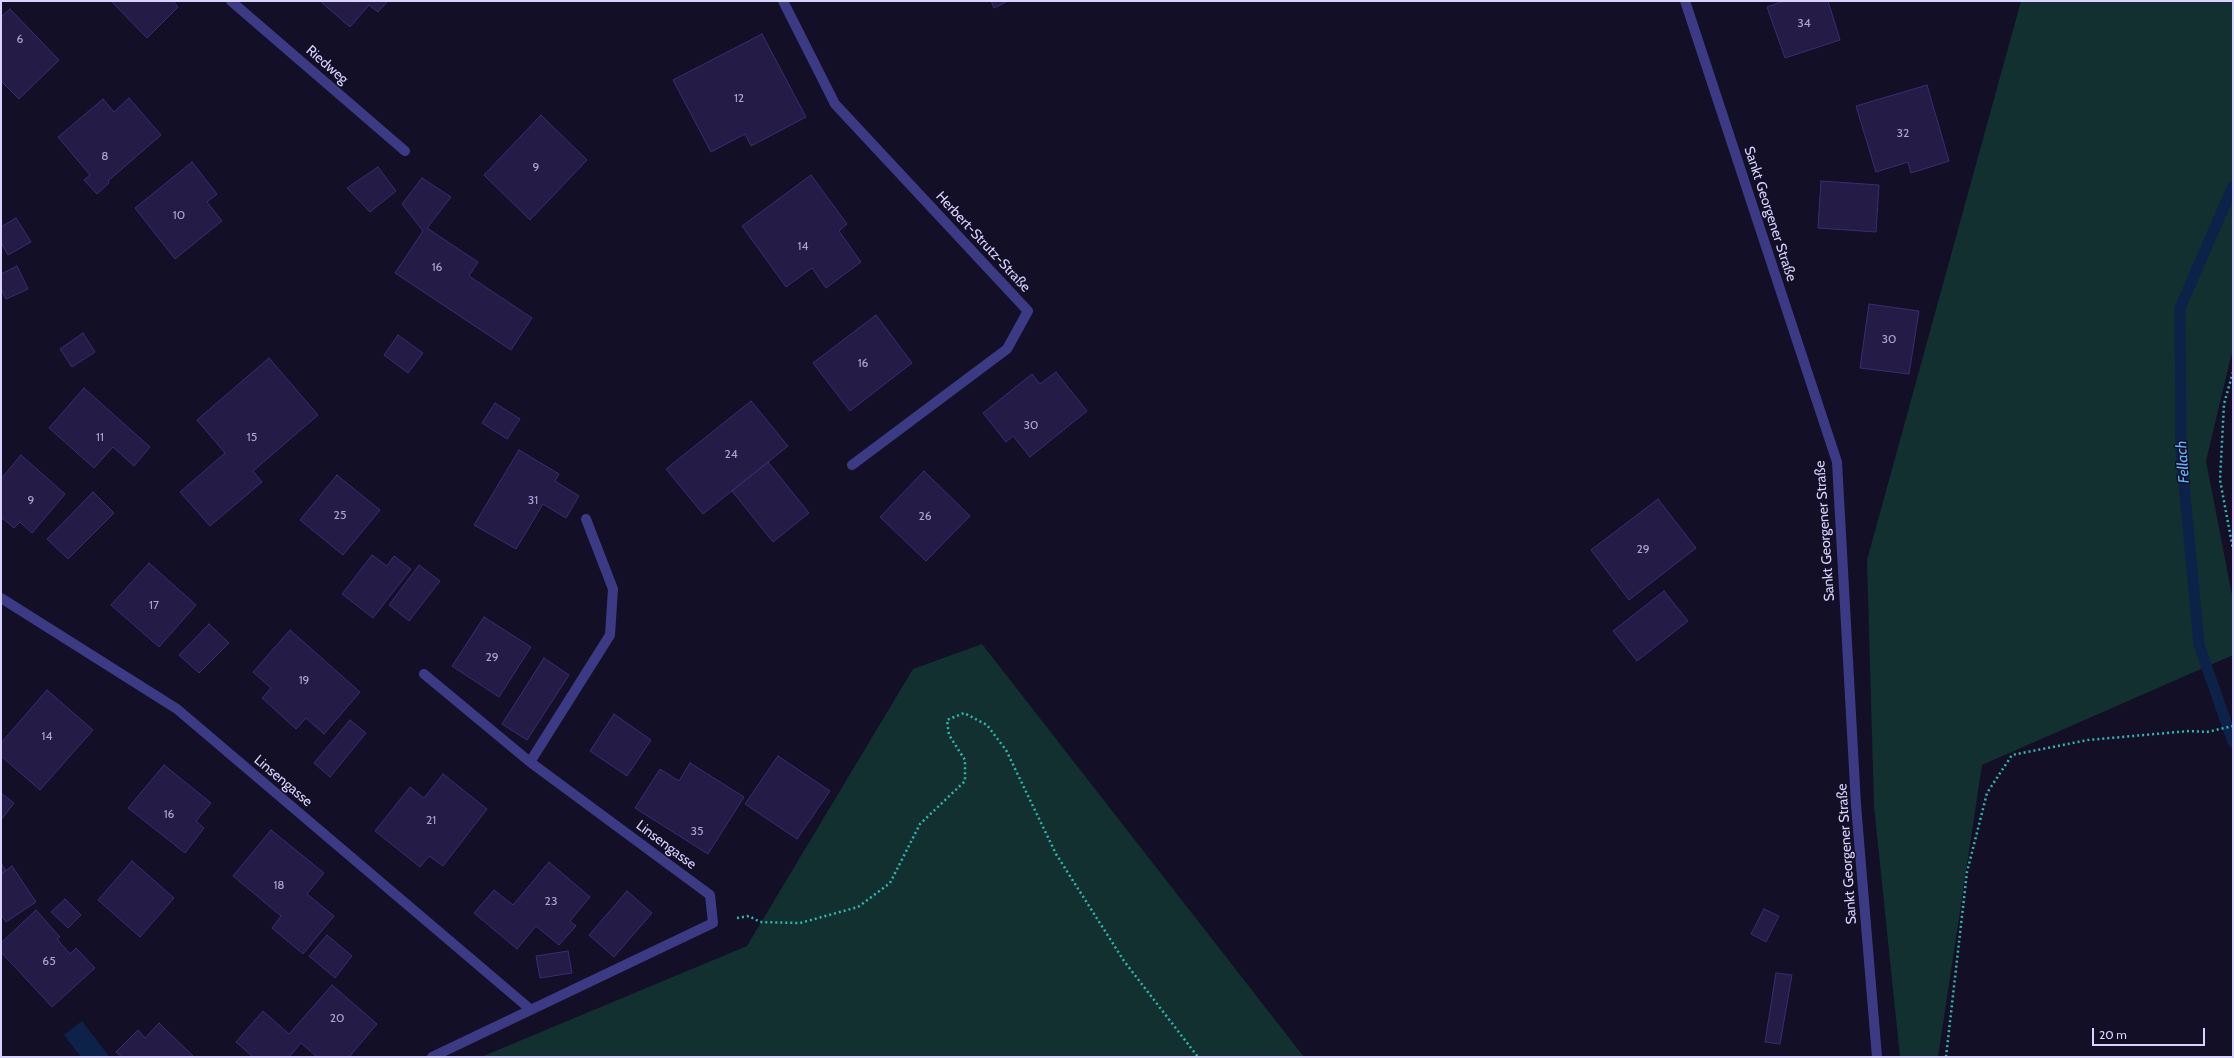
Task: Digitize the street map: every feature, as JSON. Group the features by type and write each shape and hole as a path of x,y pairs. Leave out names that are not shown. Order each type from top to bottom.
{"street":[{"name":"Riedweg","path":"231,1 404,151"},
{"name":"Herbert-Strutz-Straße","path":"783,1 835,104 1028,311 1007,349 852,465"},
{"name":"Sankt Georgener Straße","path":"1686,1 1837,462 1856,805 1877,1057"},
{"path":"530,762 610,635 612,589 586,519"},
{"name":"Linsengasse","path":"1,598 177,709 530,1009"},
{"name":"Linsengasse","path":"424,674 530,762 710,895 713,923"},
{"path":"432,1057 713,923"}],"path":[{"path":"2233,372 2224,404 2220,480 2233,549"},
{"path":"713,923 749,916 760,922 800,923 858,907 890,883 920,824 965,781 965,760 949,735 947,720 964,713 987,725 1006,750 1056,854 1124,961 1198,1057"},
{"path":"1946,1057 1967,872 1987,793 2012,754 2088,740 2189,730 2207,732 2233,726"}],"green space":[{"path":"2021,1 2233,1 2233,348 2206,461 2233,600 2233,655 1982,765 1938,1057 1900,1057 1874,806 1867,560"},
{"path":"982,644 1304,1057 481,1057 747,946 913,669"}],"water":[{"path":"82,1021 108,1055 106,1057 81,1057 64,1035"}],"building":[{"path":"111,1 173,1 178,7 147,38"},
{"path":"320,1 388,1 378,12 369,5 350,27"},
{"path":"991,1 1008,1 994,8"},
{"path":"1784,1 1828,1 1840,40 1785,58 1767,7"},
{"path":"10,9 59,60 19,99 1,81 1,17"},
{"path":"762,34 806,117 751,146 745,134 711,152 673,80"},
{"path":"1927,85 1949,161 1911,173 1908,162 1876,172 1856,106"},
{"path":"129,98 161,135 108,181 109,183 97,194 84,180 90,175 58,137 103,99 114,112"},
{"path":"541,115 587,160 530,220 484,175"},
{"path":"192,162 217,194 207,202 222,221 175,259 135,208"},
{"path":"378,167 396,191 370,212 347,188"},
{"path":"811,175 847,224 839,231 861,262 826,288 812,268 786,287 742,226"},
{"path":"422,178 451,197 427,228 478,262 469,276 532,318 511,350 395,273 423,231 402,204"},
{"path":"1821,181 1879,185 1876,232 1818,228"},
{"path":"16,218 31,242 8,255 1,242 1,227"},
{"path":"17,266 28,289 6,299 1,289 1,274"},
{"path":"1869,304 1919,311 1909,374 1860,368"},
{"path":"876,315 912,363 850,411 813,363"},
{"path":"83,333 95,352 72,367 60,349"},
{"path":"398,335 423,353 408,373 384,355"},
{"path":"269,358 318,415 253,471 262,482 210,526 180,492 225,453 197,420"},
{"path":"1056,372 1087,411 1030,457 1013,436 1006,442 983,413 1032,374 1040,384"},
{"path":"84,388 150,447 134,466 113,447 94,468 49,428"},
{"path":"751,401 788,446 703,514 666,469"},
{"path":"495,403 520,419 507,439 482,423"},
{"path":"519,450 559,474 555,481 579,496 566,518 543,504 516,549 474,525"},
{"path":"21,455 65,494 32,533 20,522 14,528 1,517 1,479"},
{"path":"768,462 809,513 773,542 732,491"},
{"path":"924,471 970,516 926,561 880,517"},
{"path":"337,475 380,510 343,555 300,520"},
{"path":"93,492 114,513 68,559 47,539"},
{"path":"1658,499 1696,548 1629,600 1591,550"},
{"path":"372,555 387,566 394,556 411,569 373,618 342,594"},
{"path":"149,563 196,605 159,647 111,605"},
{"path":"419,565 440,581 409,621 389,605"},
{"path":"1664,591 1688,621 1637,661 1613,631"},
{"path":"484,617 531,647 499,697 452,666"},
{"path":"209,624 229,643 199,673 179,655"},
{"path":"290,630 360,692 324,734 306,718 296,729 262,698 271,688 253,672"},
{"path":"544,658 569,675 527,740 502,724"},
{"path":"47,690 93,730 40,790 1,756 1,743"},
{"path":"614,714 651,740 627,776 590,751"},
{"path":"350,720 366,733 330,777 314,763"},
{"path":"778,756 830,791 797,839 745,804"},
{"path":"690,763 744,797 708,854 635,808 660,769 679,781"},
{"path":"164,765 211,803 196,821 204,828 185,853 128,808"},
{"path":"443,774 487,809 443,866 429,856 420,867 375,831 410,787 424,798"},
{"path":"1,793 14,803 1,820"},
{"path":"271,830 324,873 307,894 334,916 303,954 272,928 281,916 233,876"},
{"path":"132,861 174,898 140,937 98,900"},
{"path":"549,862 590,897 570,921 576,926 559,945 536,926 517,949 474,913 494,890 513,905"},
{"path":"1,863 6,871 1,874"},
{"path":"12,866 36,902 6,922 1,914 1,874"},
{"path":"627,891 652,913 614,957 589,935"},
{"path":"65,899 81,915 68,928 51,912"},
{"path":"1764,909 1779,916 1766,942 1751,934"},
{"path":"36,910 60,937 57,939 70,954 76,948 95,968 52,1007 1,952 1,943"},
{"path":"327,935 352,956 335,978 309,956"},
{"path":"568,951 572,973 540,978 536,956"},
{"path":"1776,973 1792,975 1780,1044 1765,1042"},
{"path":"332,985 377,1024 349,1057 317,1057 301,1043 289,1057 253,1057 236,1042 263,1011 289,1034"},
{"path":"159,1023 194,1057 122,1057 116,1052 138,1030 145,1038"}],"waterway":[{"name":"Fellach","path":"2233,186 2180,308 2181,451 2199,645 2233,742"}]}
